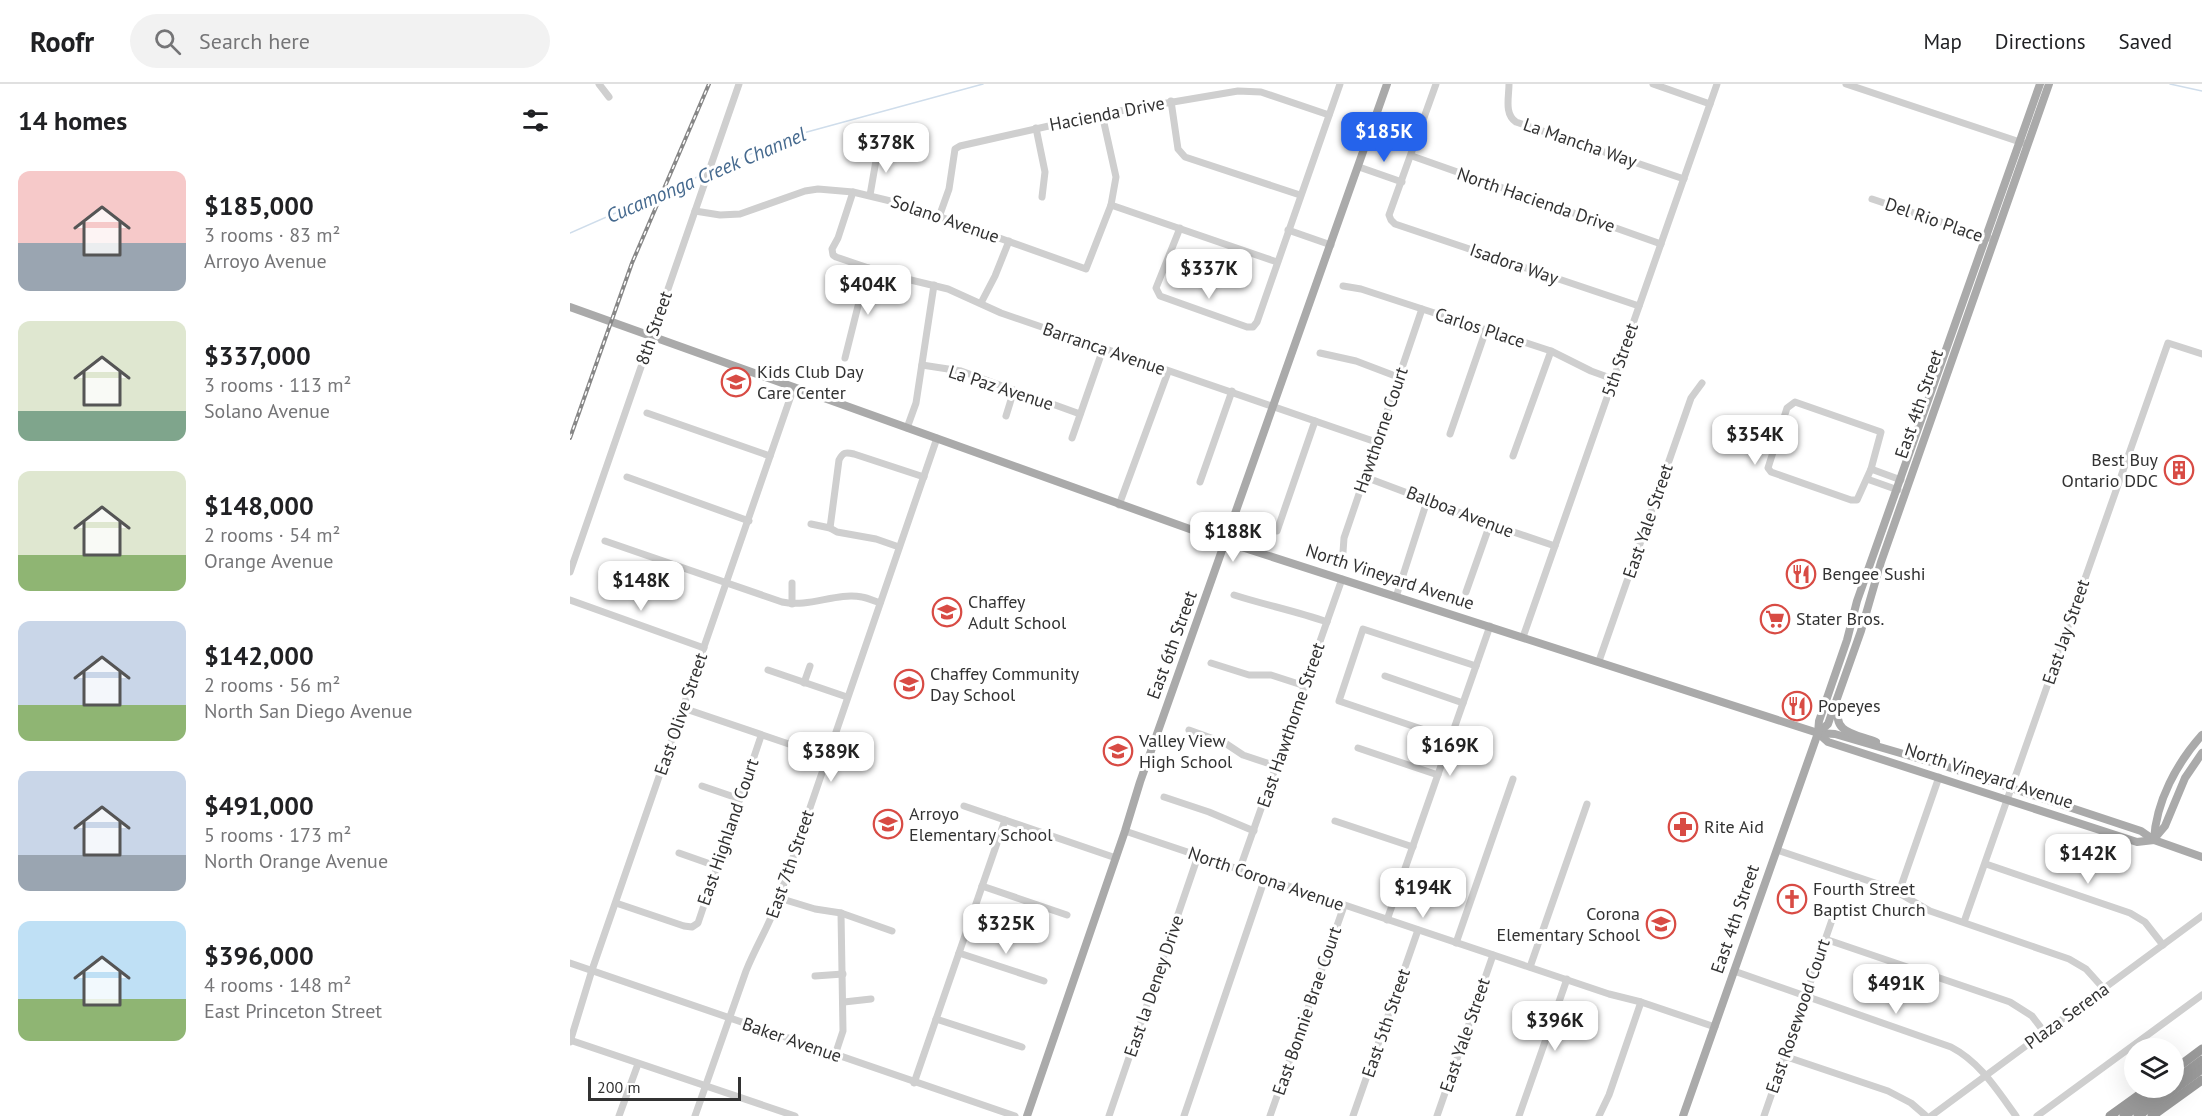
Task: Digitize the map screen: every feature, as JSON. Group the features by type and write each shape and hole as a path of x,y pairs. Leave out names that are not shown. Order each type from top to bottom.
{"highway":[{"path":"2184,1060 2202,1042"},
{"path":"2184,1062 2202,1049"},
{"path":"2184,1074 2202,1060"},
{"path":"2138,1116 2202,1069"},
{"path":"2152,1116 2202,1080"},
{"path":"2187,1091 2202,1088"},
{"path":"2110,1116 2135,1098"},
{"path":"2124,1116 2150,1098"}],"main road":[{"name":"East 6th Street","path":"1027,1116 1140,782 1387,84"},
{"name":"East 4th Street","path":"1818,733 1828,724 1859,639 1881,562 1995,240 2040,84"},
{"name":"East 4th Street","path":"1683,1116 1818,733 1819,721 1847,640 1851,619 1986,237 2049,84"},
{"name":"North Vineyard Avenue","path":"570,307 1226,542 1818,733 1835,734 1945,766 2141,831 2154,840 2202,857"},
{"path":"1859,639 1859,650 1837,714 1837,722 1840,728 1876,742 1882,749"},
{"name":"North Vineyard Avenue","path":"1818,733 1828,742 2137,842 2154,840"},
{"path":"2154,840 2155,822 2169,785 2202,735"},
{"path":"2154,840 2165,826 2185,778 2202,753"},
{"path":"1892,762 1902,760 1933,768 1945,766"}],"street":[{"path":"599,84 609,97"},
{"name":"8th Street","path":"570,572 739,84"},
{"path":"1180,228 1156,288 1160,296 1247,327 1253,327 1257,322 1276,262 1340,84"},
{"path":"1359,167 1402,182 1436,84"},
{"name":"La Mancha Way","path":"1509,84 1508,112 1510,118 1516,122 1684,179"},
{"path":"1653,84 1710,104"},
{"name":"5th Street","path":"1523,637 1717,84"},
{"path":"1846,84 2024,144"},
{"name":"Hacienda Drive","path":"939,217 948,189 955,149 960,146 1102,114 1220,93 1261,92 1329,115"},
{"path":"1171,101 1178,149 1185,157 1300,195"},
{"path":"1102,114 1116,177 1111,205 1276,262"},
{"path":"1036,128 1045,172 1042,197"},
{"path":"870,195 878,149"},
{"name":"North Hacienda Drive","path":"1412,156 1661,244"},
{"name":"Isadora Way","path":"1402,182 1389,215 1390,220 1395,224 1639,306"},
{"name":"Solano Avenue","path":"695,211 720,215 740,214 805,191 818,189 853,192 907,205 1086,268 1111,205"},
{"name":"Barranca Avenue","path":"853,192 838,238 832,249 833,255 886,274 934,285 1000,313 1168,372 1274,405 1376,442"},
{"name":"Del Rio Place","path":"1872,199 1995,240"},
{"path":"1288,230 1331,245"},
{"path":"981,303 1009,241"},
{"path":"845,358 861,290 869,268"},
{"path":"907,428 916,403 934,285"},
{"name":"Carlos Place","path":"1343,286 1361,289 1551,351 1613,379"},
{"name":"Hawthorne Court","path":"1343,552 1344,538 1422,309"},
{"path":"1450,434 1486,330"},
{"name":"East Jay Street","path":"1964,922 2168,343 2202,354"},
{"path":"1072,438 1103,349"},
{"path":"1513,456 1551,351"},
{"path":"1320,353 1356,362 1398,377"},
{"name":"La Paz Avenue","path":"922,365 961,371 1080,414"},
{"path":"1119,505 1168,372"},
{"name":"East Yale Street","path":"1599,661 1691,398 1702,383"},
{"name":"East Olive Street","path":"570,1041 592,970 794,387"},
{"path":"1006,416 1014,390"},
{"path":"1200,482 1232,391"},
{"path":"1795,402 1881,432 1867,479 1859,498 1854,501 1771,472 1767,465 1787,408 1795,402"},
{"path":"647,413 770,456"},
{"path":"1277,531 1315,421"},
{"name":"East 7th Street","path":"695,1116 746,971 779,898 937,438"},
{"path":"830,528 839,460 842,454 847,452 924,477"},
{"path":"1871,469 1901,480"},
{"path":"627,477 749,521"},
{"name":"Balboa Avenue","path":"1365,477 1555,546"},
{"path":"1867,479 1898,490"},
{"path":"1396,597 1427,501"},
{"path":"811,524 837,532 876,539 899,547"},
{"path":"1466,592 1490,524"},
{"path":"605,541 726,584 792,604 802,605 842,597 861,597 880,603"},
{"name":"East Hawthorne Street","path":"1239,870 1342,579"},
{"path":"792,583 792,604"},
{"path":"1234,595 1275,608 1293,610 1327,622"},
{"path":"570,600 704,648"},
{"path":"1387,920 1490,626"},
{"path":"1450,739 1339,701 1363,629 1476,666"},
{"path":"1211,663 1249,675 1271,675 1305,686"},
{"path":"804,683 810,666"},
{"path":"768,670 847,697"},
{"path":"1385,676 1463,703"},
{"path":"682,708 827,757"},
{"path":"1189,730 1276,766"},
{"name":"East Highland Court","path":"616,903 692,927 698,923 761,735"},
{"path":"1358,748 1438,775"},
{"path":"1899,892 1939,777"},
{"path":"1456,943 1513,779"},
{"path":"702,786 740,799"},
{"path":"1164,797 1209,812 1254,831"},
{"path":"1530,967 1587,804"},
{"path":"964,806 1116,858"},
{"path":"914,1083 1005,820"},
{"path":"1335,821 1413,847"},
{"name":"North Corona Avenue","path":"1125,831 1344,906 1715,1027"},
{"path":"1777,850 1899,892 1924,908 2069,959 2086,969 2104,989"},
{"path":"679,853 716,866"},
{"name":"East la Deney Drive","path":"1109,1116 1198,856"},
{"path":"1986,864 2130,913 2145,922 2163,945"},
{"path":"1184,1116 1264,878"},
{"path":"982,886 1066,915"},
{"path":"779,898 827,912 841,913 892,931"},
{"name":"East Bonnie Brae Court","path":"1270,1116 1344,906"},
{"path":"835,1055 843,1031 841,913"},
{"name":"Plaza Serena","path":"1931,1116 2202,916"},
{"name":"East Rosewood Court","path":"1765,1116 1833,917"},
{"name":"East 5th Street","path":"1353,1116 1418,930"},
{"path":"1825,939 2010,1002 2032,1016 2045,1033"},
{"path":"959,953 1044,981"},
{"name":"East Yale Street","path":"1437,1116 1493,955"},
{"name":"Baker Avenue","path":"570,963 1015,1116"},
{"path":"1734,971 1963,1053 1987,1076 2016,1116"},
{"path":"815,976 843,974"},
{"path":"1519,1116 1567,979"},
{"path":"2037,1116 2202,994"},
{"path":"844,1002 871,999"},
{"path":"1599,1116 1609,1095 1641,1002"},
{"path":"936,1019 1022,1047"},
{"path":"570,1041 795,1116"},
{"path":"1784,1056 1888,1090 1911,1103 1926,1116"},
{"path":"619,1116 638,1064"}],"waterway":[{"name":"Cucamonga Creek Channel","path":"713,170 796,135 983,84"},
{"path":"2170,84 2202,91"},
{"name":"Cucamonga Creek Channel","path":"570,233 704,174"}],"railway":[{"path":"570,438 632,263 709,84"}],"place":[{"name":"Kids Club Day Care Center","path":"736,382"},
{"name":"Best Buy Ontario DDC","path":"2179,470"},
{"name":"Bengee Sushi","path":"1801,574"},
{"name":"Chaffey Adult School","path":"947,612"},
{"name":"Stater Bros.","path":"1775,619"},
{"name":"Chaffey Community Day School","path":"909,684"},
{"name":"Popeyes","path":"1797,706"},
{"name":"Valley View High School","path":"1118,751"},
{"name":"Arroyo Elementary School","path":"888,824"},
{"name":"Rite Aid","path":"1683,827"},
{"name":"Fourth Street Baptist Church","path":"1792,899"},
{"name":"Corona Elementary School","path":"1661,924"}]}
